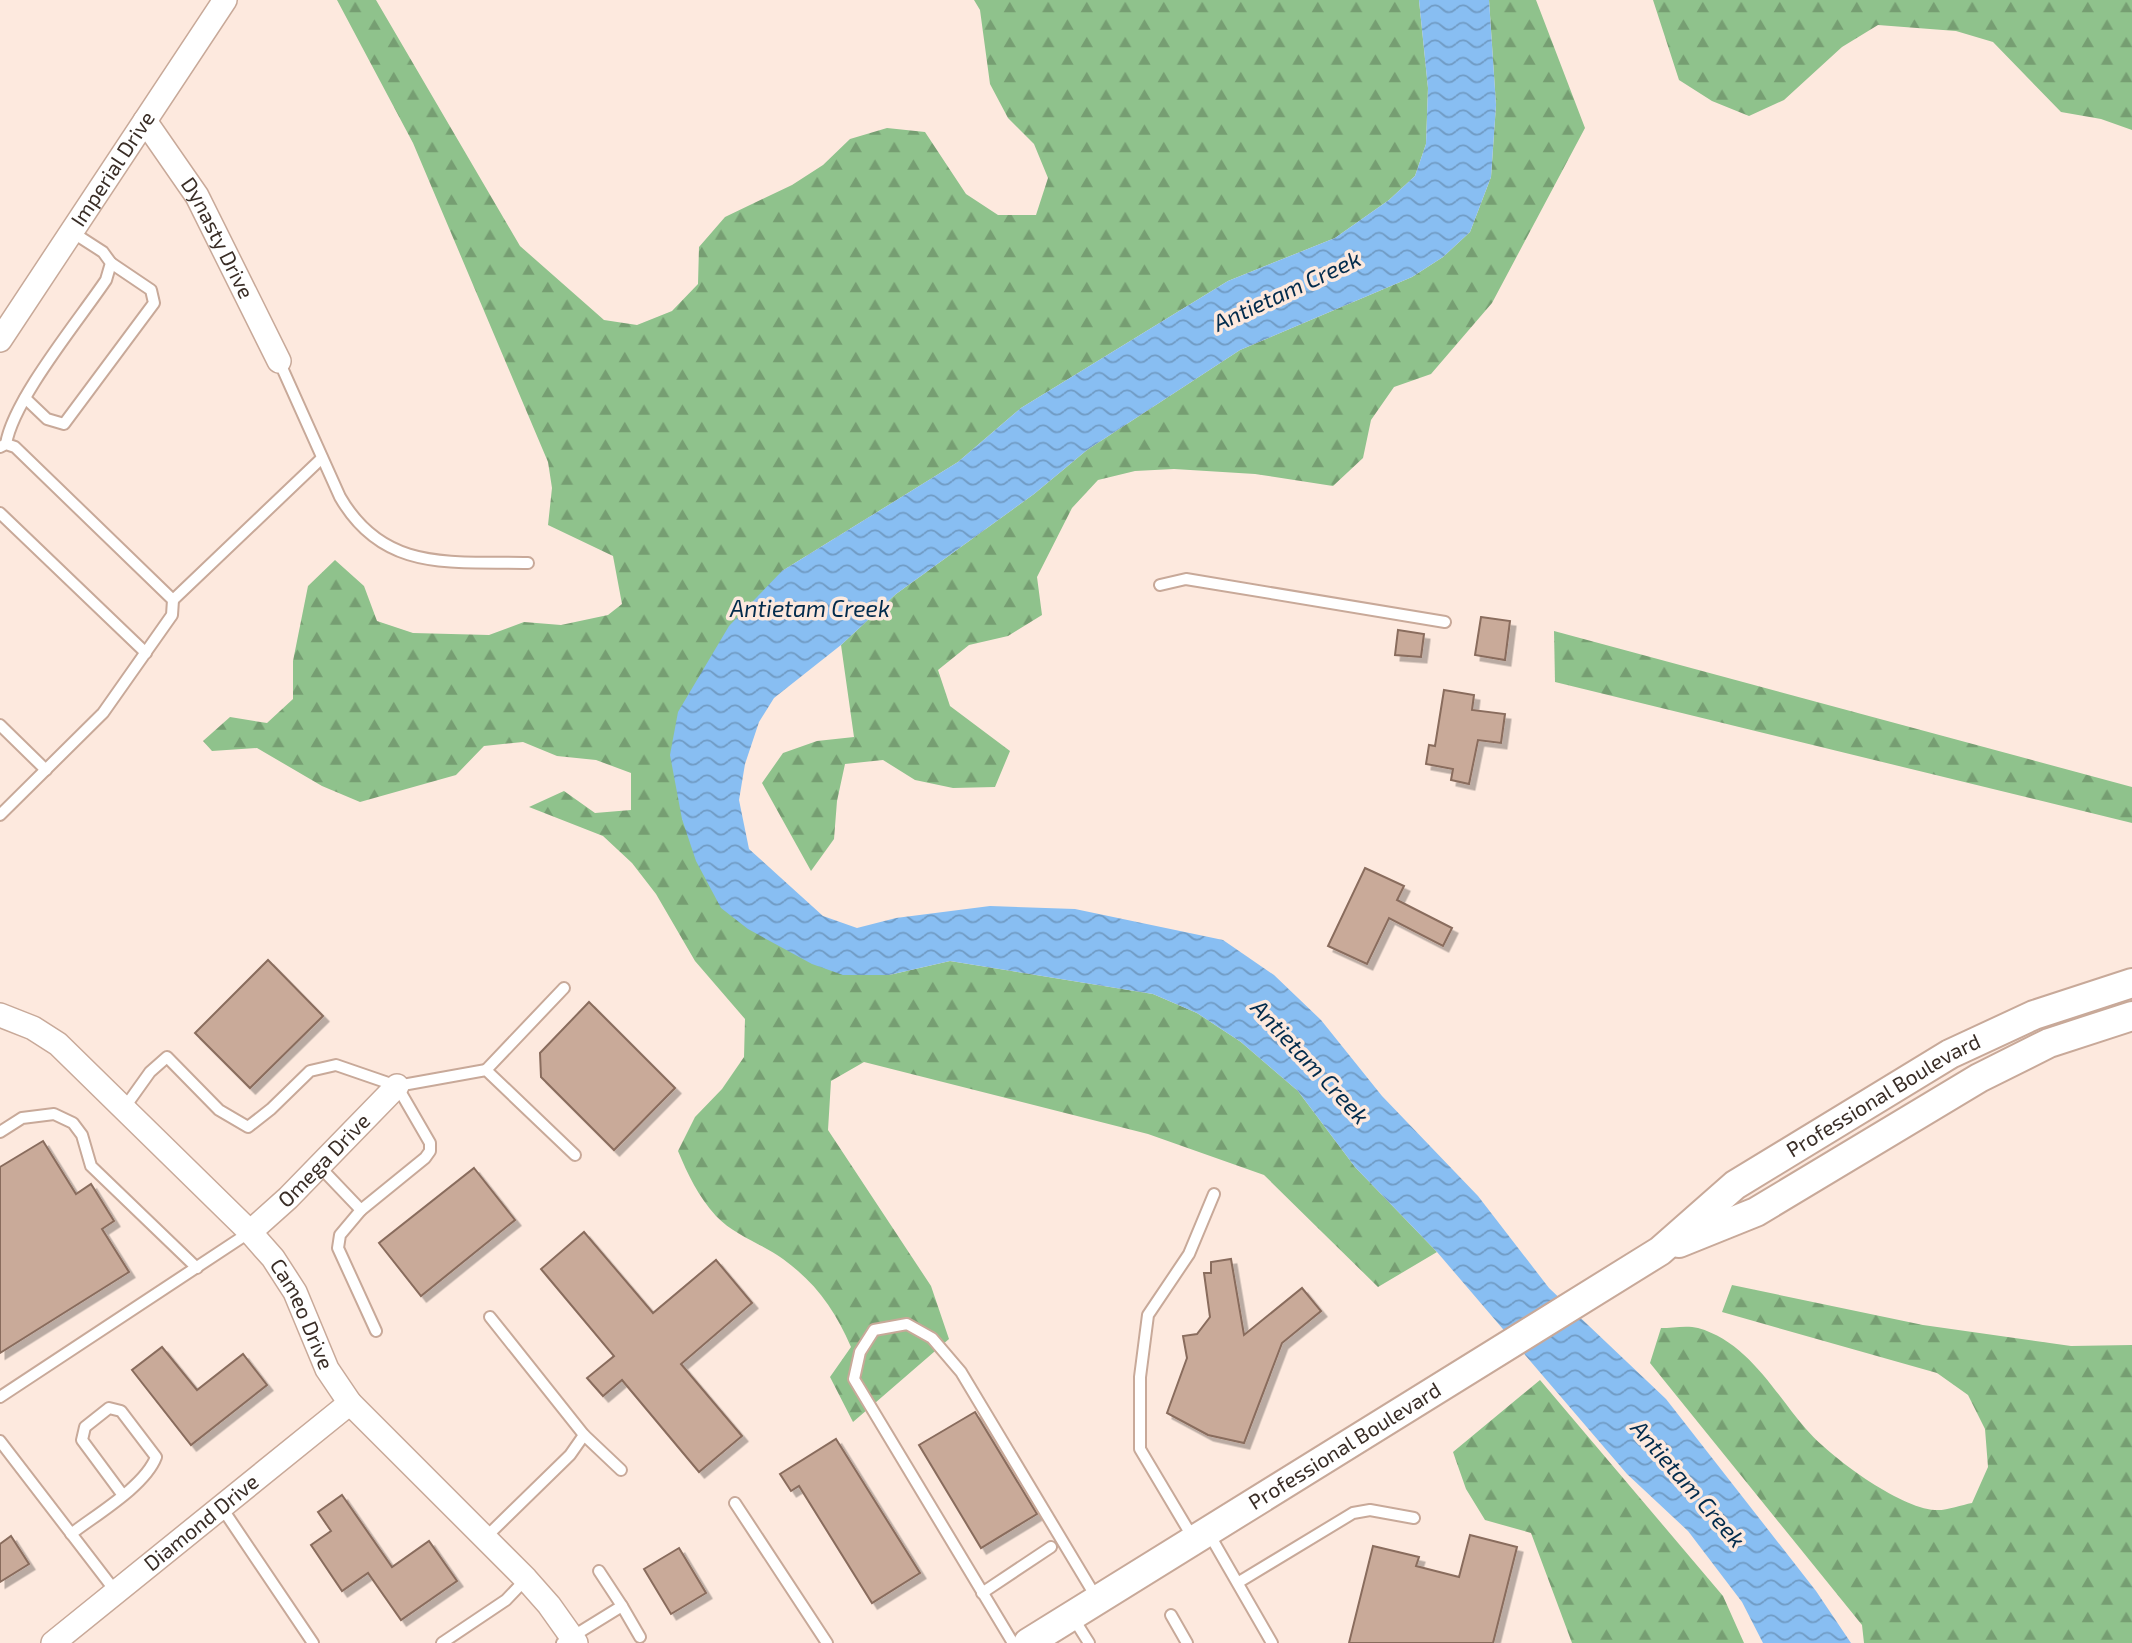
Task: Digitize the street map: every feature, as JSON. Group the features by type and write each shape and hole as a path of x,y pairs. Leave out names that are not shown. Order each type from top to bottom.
{"street":[{"name":"Imperial Drive","path":"0,340 225,0"},
{"name":"Dynasty Drive","path":"145,121 197,196 279,361"},
{"name":"Professional Boulevard","path":"1028,1643 1419,1403 1660,1251 1735,1185 1950,1054 2034,1015 2132,983"},
{"name":"Cameo Drive","path":"0,1015 33,1028 58,1044 250,1232 273,1258 295,1292 327,1368 350,1403 526,1579 570,1641"},
{"name":"Professional Boulevard","path":"1660,1251 1756,1212 1979,1078 2049,1044 2132,1016"},
{"name":"Omega Drive","path":"250,1232 397,1086"},
{"name":"Diamond Drive","path":"53,1643 350,1403"}],"lane":[{"path":"25,398 47,419 64,424 154,303 151,290 111,263 103,252 72,232"},
{"path":"111,263 106,280 25,398 9,425 3,445 15,447 173,600"},
{"path":"279,361 352,519 387,546 406,556 430,560 528,563"},
{"path":"1,813 103,713 172,615 173,600 322,458"},
{"path":"0,513 146,653"},
{"path":"1160,585 1186,579 1445,622"},
{"path":"0,725 46,770"},
{"path":"125,1107 150,1072 167,1057 219,1110 248,1127 310,1071 336,1065 397,1086 486,1070 564,988"},
{"path":"486,1070 575,1155"},
{"path":"376,1331 338,1248 340,1235 361,1210 430,1151 430,1143 397,1086"},
{"path":"0,1132 22,1118 54,1114 73,1123 82,1135 91,1166 197,1268"},
{"path":"319,1166 361,1210"},
{"path":"1214,1194 1189,1254 1148,1315 1140,1377 1140,1449 1202,1536 1239,1582 1272,1643"},
{"path":"0,1397 250,1232"},
{"path":"490,1317 584,1435 621,1470"},
{"path":"1013,1643 854,1379 860,1352 874,1330 907,1324 932,1338 961,1372 1098,1600"},
{"path":"71,1534 122,1494 150,1472 156,1457 121,1411 110,1408 85,1427 82,1440 122,1494"},
{"path":"485,1538 570,1455 584,1435"},
{"path":"0,1441 116,1592"},
{"path":"735,1503 827,1643"},
{"path":"222,1508 313,1643"},
{"path":"1239,1582 1353,1513 1370,1510 1414,1518"},
{"path":"982,1593 1052,1547"},
{"path":"599,1571 640,1637"},
{"path":"442,1643 506,1600 526,1579"},
{"path":"570,1641 622,1606"},
{"path":"1171,1615 1187,1643"},
{"path":"1072,1616 1089,1643"}],"green space":[{"path":"337,0 376,0 520,246 604,320 637,325 672,311 698,284 699,247 725,217 792,185 823,165 850,139 887,128 925,132 966,194 998,215 1036,215 1048,178 1034,144 1008,118 990,84 980,10 974,0 1419,0 1428,88 1426,144 1415,176 1389,200 1335,238 1228,281 1021,408 958,462 782,571 682,819 889,975 950,961 1153,994 1197,1013 1241,1042 1298,1091 1355,1167 1437,1252 1378,1287 1264,1175 1148,1134 864,1062 831,1081 828,1130 931,1286 949,1339 853,1422 830,1377 851,1347 831,1309 795,1268 775,1253 731,1229 716,1216 694,1185 678,1151 695,1117 722,1089 744,1057 745,1019 695,961 656,894 632,863 603,836 529,807 564,791 595,813 631,810 631,773 596,760 557,756 523,742 484,746 456,775 360,802 322,786 257,748 212,751 203,741 230,717 267,723 293,699 293,661 308,586 335,560 364,586 377,621 413,633 489,635 524,622 561,625 608,615 622,604 613,556 548,525 552,488 548,462 413,143"},
{"path":"1489,0 1536,0 1585,128 1492,303 1431,374 1394,387 1371,420 1363,458 1333,486 1255,474 1174,469 1135,471 1098,480 1072,508 1037,577 1042,615 1008,636 969,645 938,670 950,706 1010,751 995,787 953,788 915,780 883,760 845,764 837,801 834,839 811,871 762,783 783,753 817,741 854,737 841,645 896,594 1034,494 1087,450 1240,350 1412,277 1443,257 1470,232 1491,177 1496,105"},
{"path":"1653,0 2132,0 2132,130 2101,119 2061,112 1993,42 1956,31 1878,25 1842,47 1784,100 1749,116 1712,101 1679,80"},
{"path":"1554,631 2132,787 2132,823 1555,682"},
{"path":"1732,1285 1923,1325 2071,1346 2132,1345 2132,1643 1864,1643 1862,1625 1650,1363 1661,1328 1698,1328 1731,1344 1759,1370 1806,1429 1831,1453 1884,1491 1920,1507 1939,1510 1972,1503 1988,1467 1985,1429 1968,1395 1937,1373 1722,1312"},
{"path":"1540,1380 1723,1596 1744,1643 1572,1643 1531,1533 1485,1520 1466,1489 1453,1452"}],"water":[{"name":"Antietam Creek","path":"1419,0 1489,0 1496,105 1491,177 1470,232 1443,257 1412,277 1240,350 1087,450 1034,494 896,594 841,645 774,698 759,722 745,764 739,800 749,849 823,916 857,928 896,918 990,906 1075,909 1223,940 1274,975 1321,1020 1382,1096 1478,1196 1549,1288 1666,1399 1816,1591 1851,1643 1763,1643 1742,1602 1688,1531 1627,1474 1437,1252 1355,1167 1298,1091 1241,1042 1197,1013 1153,994 950,961 889,975 843,975 812,964 748,929 721,908 696,861 682,819 670,755 678,712 729,626 782,571 958,462 1021,408 1228,281 1335,238 1389,200 1415,176 1426,144 1428,88"}],"building":[{"path":"1481,617 1510,621 1505,660 1475,655"},
{"path":"1398,630 1424,634 1421,657 1395,655"},
{"path":"1444,690 1474,695 1472,710 1505,714 1501,743 1478,740 1469,784 1451,780 1453,769 1426,764 1429,745 1435,746"},
{"path":"1365,868 1404,886 1397,900 1452,928 1443,946 1389,918 1367,964 1328,946"},
{"path":"268,960 323,1016 250,1088 195,1033"},
{"path":"589,1002 675,1088 614,1150 541,1077 540,1053"},
{"path":"43,1141 76,1194 91,1184 114,1221 102,1229 129,1272 0,1353 0,1167"},
{"path":"474,1168 515,1220 421,1296 379,1243"},
{"path":"584,1232 653,1313 716,1260 752,1303 681,1364 742,1436 699,1472 622,1380 603,1396 587,1378 614,1356 541,1269"},
{"path":"1231,1259 1244,1335 1302,1288 1321,1311 1282,1343 1244,1443 1208,1435 1167,1413 1187,1358 1183,1336 1197,1334 1210,1317 1204,1273 1211,1273 1211,1262"},
{"path":"162,1347 197,1390 243,1354 267,1385 191,1445 132,1370"},
{"path":"975,1412 1037,1514 981,1548 919,1445"},
{"path":"836,1439 920,1573 872,1603 799,1486 791,1491 780,1474"},
{"path":"342,1495 392,1567 429,1541 457,1581 401,1620 368,1573 342,1591 311,1545 331,1531 318,1512"},
{"path":"1470,1535 1517,1547 1493,1643 1349,1643 1373,1546 1419,1557 1416,1566 1459,1577"},
{"path":"11,1536 29,1564 0,1582 0,1544"},
{"path":"679,1548 706,1593 671,1614 644,1569"}]}
